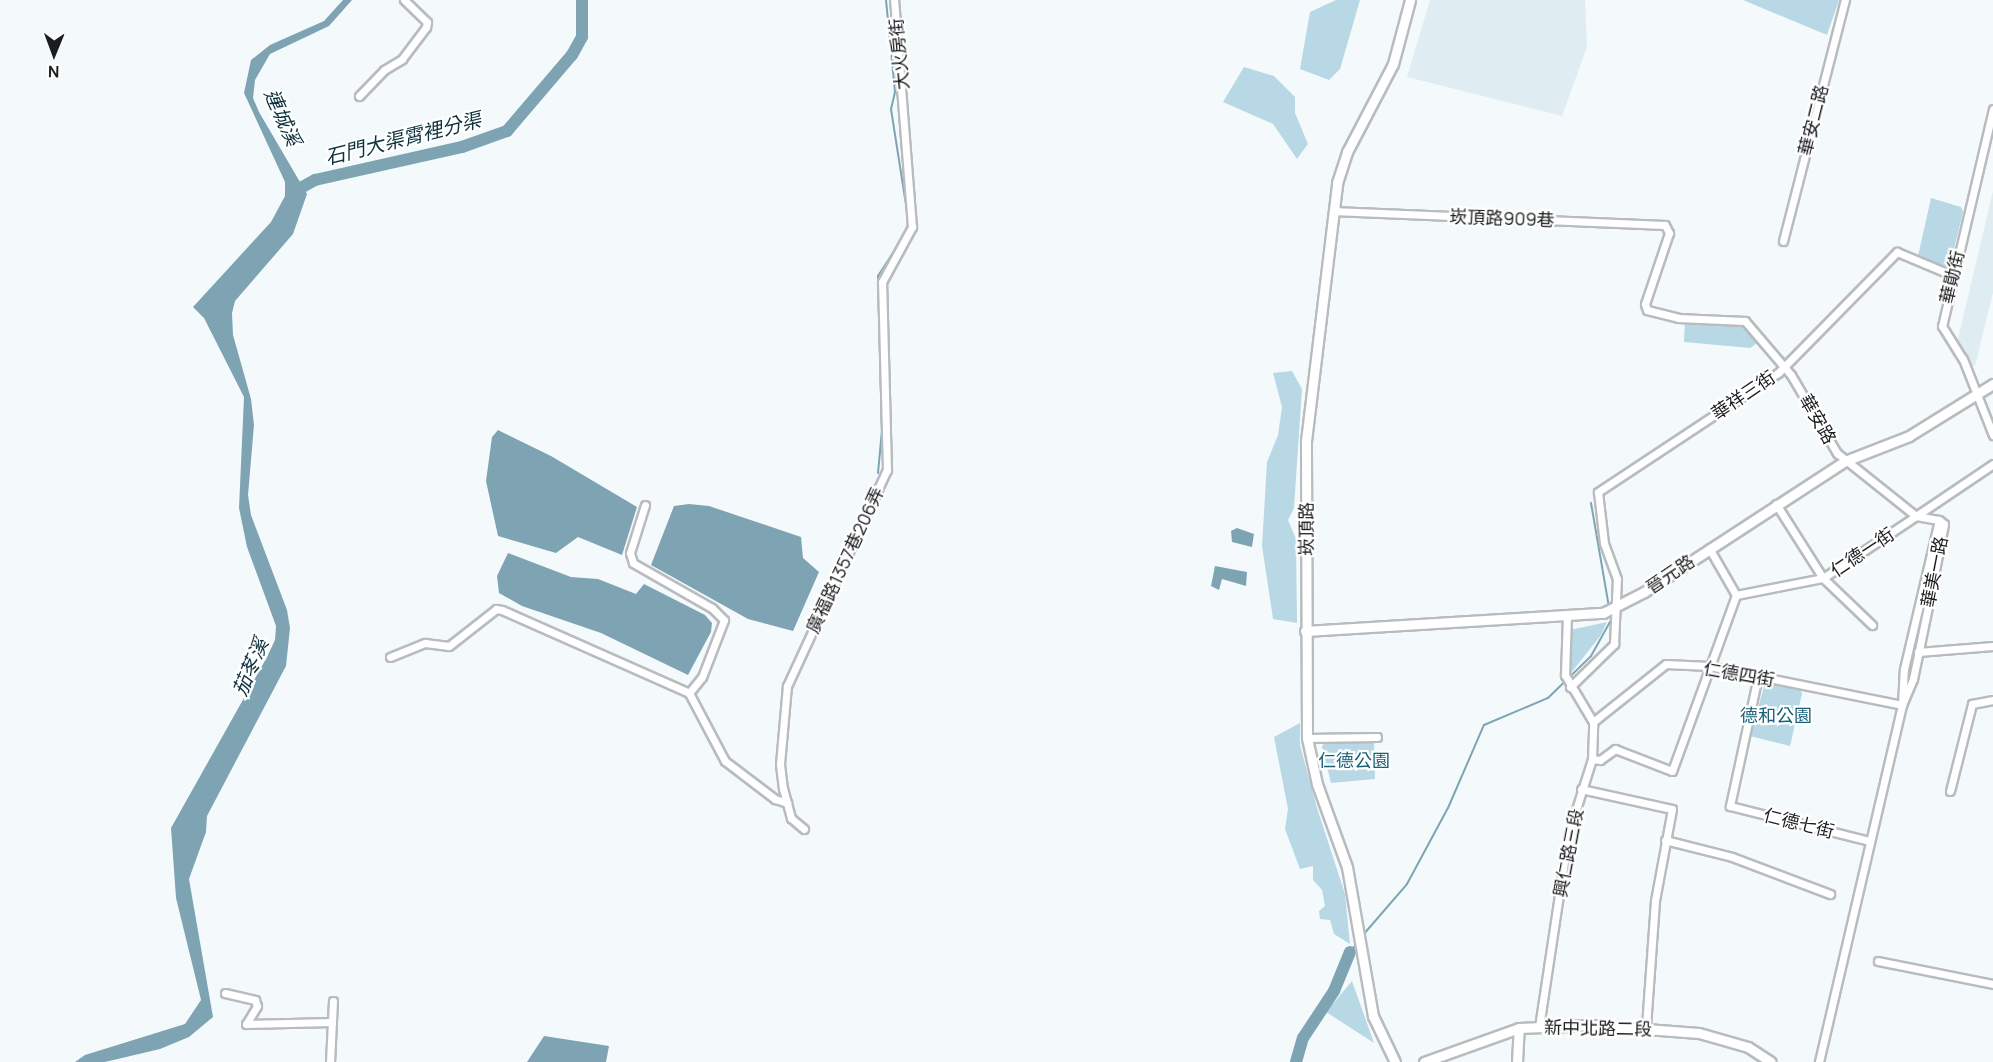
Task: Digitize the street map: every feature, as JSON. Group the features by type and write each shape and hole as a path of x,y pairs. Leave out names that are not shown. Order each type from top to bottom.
{"street":[{"path":"359,96 375,83 384,70 402,59 426,27 427,22 404,0"},
{"name":"大火房街","path":"894,0 903,109"},
{"name":"崁頂路","path":"1395,1062 1373,1016 1347,867 1326,813 1307,738 1306,441 1333,211 1347,152 1393,64 1410,0"},
{"name":"華安二路","path":"1783,242 1845,0"},
{"name":"廣福路1357巷206弄","path":"804,830 791,818 780,764 787,686 887,470 882,282 912,227 903,109"},
{"name":"華勛街","path":"1993,109 1952,275 1942,326 1963,359 1993,435"},
{"name":"崁頂路909巷","path":"1333,211 1635,222 1669,228 1645,304 1647,310 1678,318 1745,321"},
{"name":"華祥三街","path":"1618,607 1617,579 1604,543 1598,492 1783,367 1897,252 1952,275"},
{"name":"華安路","path":"1745,321 1766,341 1845,461"},
{"name":"晉元路","path":"1305,631 1603,613 1618,607 1845,461 1909,436 1993,384"},
{"name":"仁德一街","path":"1845,461 1916,516 1939,520"},
{"name":"仁德一街","path":"1736,595 1823,578 1993,464"},
{"path":"1776,504 1823,578 1872,625"},
{"path":"645,505 630,554 633,563 712,608 724,620 702,677 689,693"},
{"name":"華美一路","path":"1819,1062 1869,841 1902,705 1918,652 1944,524 1939,520 1904,669 1902,705"},
{"path":"1592,759 1600,760 1615,749 1672,771 1736,595 1709,548"},
{"path":"1570,687 1614,644 1618,607"},
{"path":"390,657 425,643 449,646 496,609 689,693 725,761 775,799 787,803"},
{"path":"1567,616 1565,675 1570,687 1593,722"},
{"path":"1918,652 1993,646"},
{"name":"仁德四街","path":"1593,722 1666,664 1709,666 1902,705"},
{"name":"仁德七街","path":"1758,676 1730,806 1869,841"},
{"path":"1950,791 1972,704 1993,700"},
{"name":"興仁路三段","path":"1539,1027 1567,840 1592,759 1593,722"},
{"path":"1307,738 1377,737"},
{"path":"1581,789 1672,809 1655,901 1646,1028"},
{"path":"1665,840 1732,856 1830,894"},
{"path":"1878,961 1993,984"},
{"path":"225,993 255,1000 257,1006 246,1024 332,1022"},
{"path":"330,1062 333,1001"},
{"name":"新中北路二段","path":"1424,1062 1519,1028 1539,1027 1646,1028 1716,1038 1748,1047 1770,1062"},
{"path":"1517,1062 1519,1028"}],"shaded area":[{"path":"343,0 352,0 329,26 270,54 255,80 253,98 259,112 307,194 293,234 235,301 232,313 233,335 251,399 254,425 248,495 251,515 287,610 290,628 286,666 207,816 206,832 189,879 213,1017 189,1037 160,1049 105,1062 75,1062 85,1055 185,1024 201,1000 176,898 171,828 267,657 275,640 276,626 247,547 239,508 244,397 204,318 193,307 271,222 285,196 285,182 244,93 251,60 270,45 324,21"},
{"path":"1430,0 1585,0 1587,47 1562,116 1407,77"},
{"path":"1993,191 1993,293 1975,366 1965,363 1956,347"},
{"path":"498,430 551,456 637,507 622,555 578,537 556,553 498,536 486,481 492,437"},
{"path":"689,504 709,506 801,537 803,558 819,572 793,631 748,619 651,565 674,506"},
{"path":"1237,528 1254,534 1252,547 1232,542 1231,531"},
{"path":"508,553 571,577 598,579 636,594 644,584 705,615 712,623 711,632 688,675 601,633 522,606 499,593 497,576"},
{"path":"1215,566 1247,572 1246,586 1222,579 1219,590 1211,586"},
{"path":"544,1036 609,1046 606,1062 527,1062"}],"green space":[{"path":"1336,0 1360,0 1340,69 1329,80 1300,69 1310,12"},
{"path":"1743,0 1839,0 1827,35"},
{"path":"1244,67 1274,76 1295,97 1295,113 1308,144 1297,159 1273,124 1223,102"},
{"path":"1931,198 1961,207 1963,212 1950,265 1945,266 1918,256"},
{"path":"1685,319 1741,323 1748,327 1756,344 1750,348 1684,342"},
{"path":"1292,371 1302,389 1294,508 1288,520 1296,539 1297,623 1273,619 1262,546 1267,462 1278,435 1282,407 1273,373"},
{"path":"1607,622 1601,635 1571,673 1570,630"},
{"name":"德和公園","path":"1765,683 1801,690 1790,746 1750,736"},
{"path":"1300,723 1300,745 1317,808 1345,894 1350,944 1334,934 1330,920 1320,919 1319,911 1325,906 1322,890 1313,880 1313,866 1300,869 1285,829 1288,809 1274,737"},
{"name":"仁德公園","path":"1374,740 1375,779 1331,783 1322,747 1325,741"},
{"path":"1352,981 1374,1043 1326,1012"}],"waterway":[{"name":"石門大渠霄裡分渠","path":"297,190 315,180 462,147 507,131 572,55 582,37 582,0"},
{"path":"886,0 895,92 891,109 908,217"},
{"path":"878,473 882,430 878,276 902,239"},
{"path":"1591,503 1609,607"},
{"path":"1363,935 1407,884 1448,808 1484,725 1548,698 1591,656 1611,620 1610,612"},
{"path":"1350,952 1358,942"},
{"path":"1296,1062 1303,1038 1334,991 1350,952"}],"water label":[{"name":"連城溪","path":"283,117"},
{"name":"茄苳溪","path":"250,667"}]}
